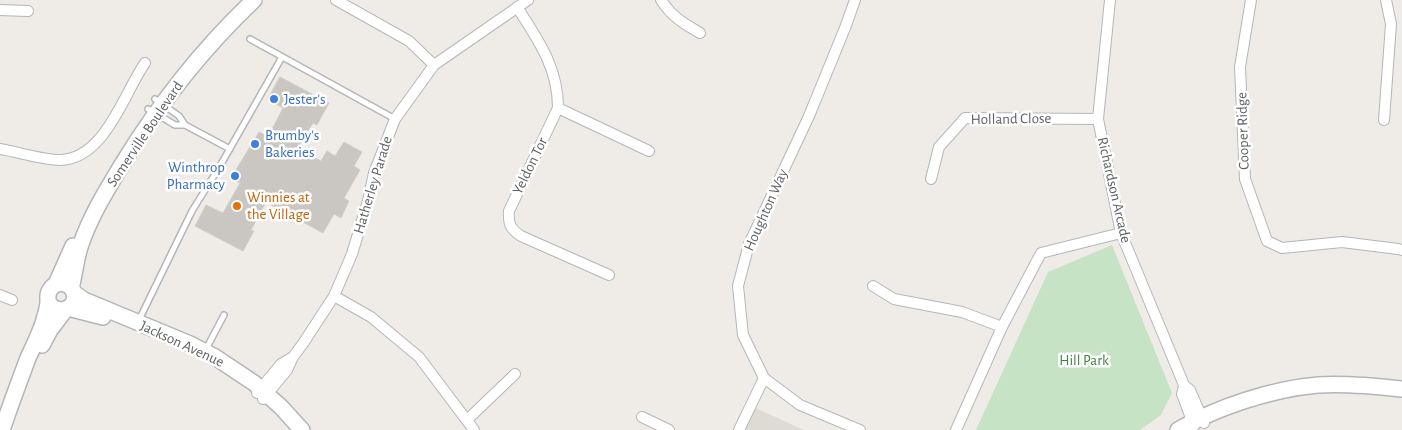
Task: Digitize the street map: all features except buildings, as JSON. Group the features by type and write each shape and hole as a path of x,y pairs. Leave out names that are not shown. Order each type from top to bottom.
{"main road":[{"name":"Somerville Boulevard","path":"10,430 50,330 73,302 73,291 81,244 111,182 155,107 196,50 244,0"},
{"name":"Somerville Boulevard","path":"2,430 43,322 50,289 56,284 95,196 127,140 228,24 254,0"},
{"path":"56,284 65,284 73,291"},
{"name":"Jackson Avenue","path":"73,291 84,300 205,351 233,368 262,394 293,430"},
{"path":"48,300 53,308 57,310 67,309"},
{"name":"Jackson Avenue","path":"67,309 124,324 202,357 281,406 302,430"},
{"path":"1197,424 1258,397 1318,385 1375,386 1402,389"},
{"path":"1178,430 1271,400 1321,392 1375,393 1402,396"}],"street":[{"path":"336,0 408,41 434,65"},
{"name":"Hatherley Parade","path":"262,394 281,364 293,357 334,296 352,254 368,202 374,173 394,119 434,65 528,0"},
{"path":"661,0 669,12 681,22 700,33"},
{"name":"Houghton Way","path":"855,0 809,116 749,244 738,286 743,335 764,378 800,405 860,430"},
{"name":"Richardson Arcade","path":"1110,0 1098,120 1121,233 1184,385 1182,394 1197,424"},
{"name":"Cooper Ridge","path":"1251,0 1240,67 1245,179 1267,241 1282,248 1342,242 1402,250"},
{"path":"1384,120 1391,24 1386,0"},
{"path":"517,7 546,53 556,86 558,108 649,151"},
{"path":"0,10 28,11"},
{"path":"0,148 60,160 72,158 85,152 94,145 105,131 128,95 144,63"},
{"name":"Yeldon Tor","path":"558,108 509,211 508,219 515,232 521,236 608,275"},
{"name":"Holland Close","path":"932,179 939,148 966,118 1098,120"},
{"path":"956,430 1002,327 1041,253 1121,233"},
{"path":"873,286 894,299 962,312 1002,327"},
{"path":"0,295 12,300"},
{"path":"334,296 371,317 419,357 474,430"},
{"path":"467,420 515,374"},
{"path":"739,430 764,378"},
{"path":"642,418 669,430"}],"lane":[{"path":"250,39 394,119"},
{"path":"138,323 192,211 230,149 282,57"},
{"path":"155,107 179,116 185,125"},
{"path":"155,107 175,125 185,125 230,149"},
{"path":"205,351 224,315"}],"shaded area":[{"path":"749,405 804,430 738,430"}],"green space":[{"name":"Hill Park","path":"1112,245 1172,393 1161,415 1140,430 976,430 1048,272"}],"place":[{"name":"Jester's","path":"274,99"},
{"name":"Brumby's Bakeries","path":"255,144"},
{"name":"Winthrop Pharmacy","path":"235,176"},
{"name":"Winnies at the Village","path":"237,206"}]}
